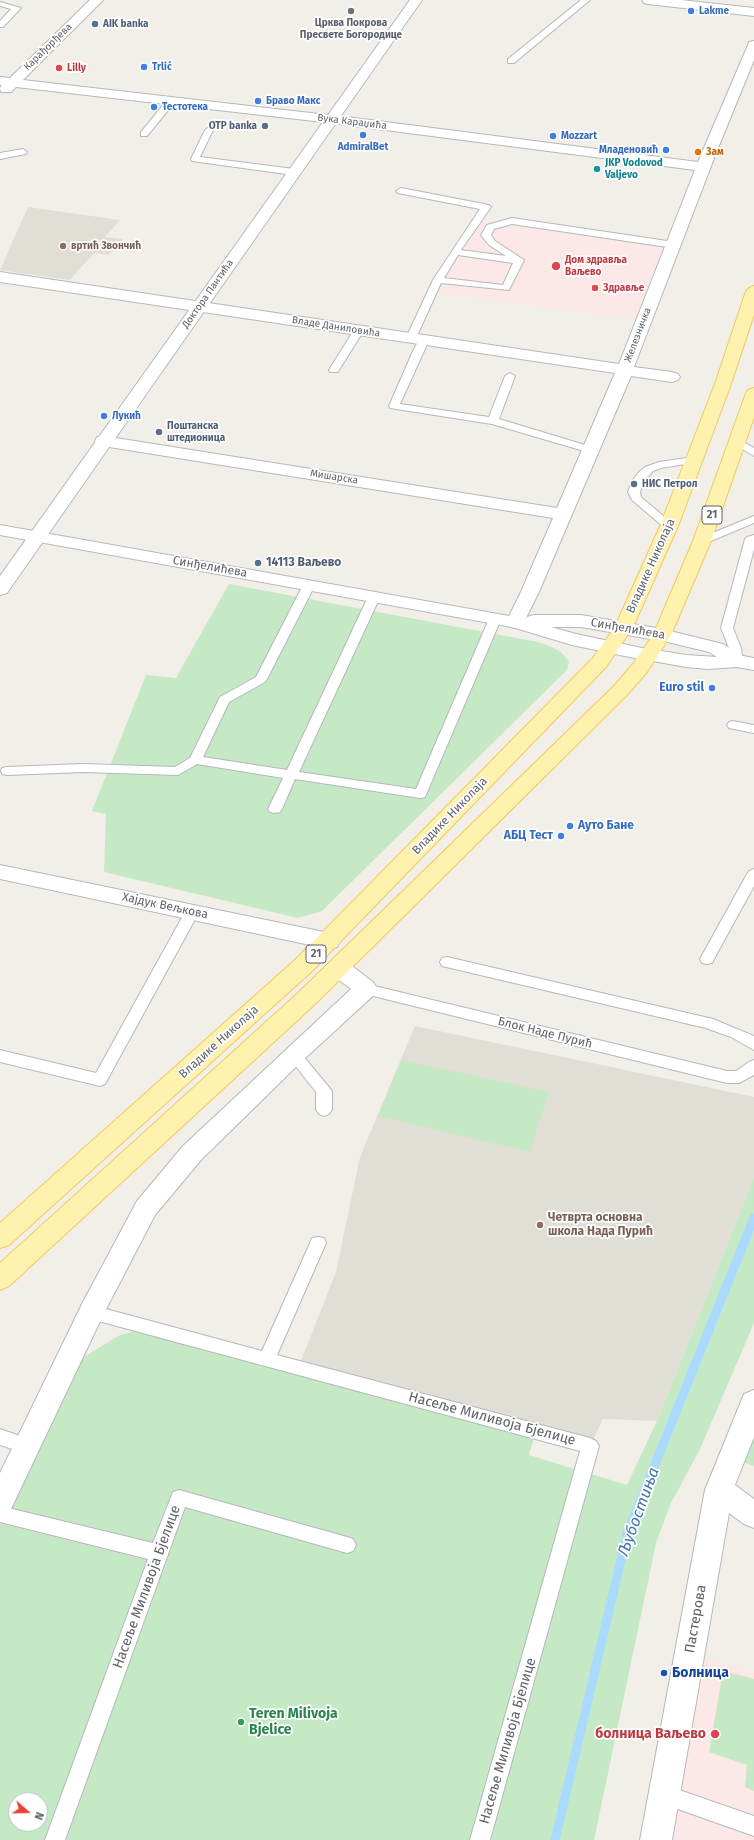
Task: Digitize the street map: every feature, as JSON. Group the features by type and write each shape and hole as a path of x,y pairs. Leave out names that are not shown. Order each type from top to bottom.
{"main road":[{"name":"Владике Николаја","path":"0,1238 282,986 329,941 599,663 624,628 669,526 754,291"},
{"name":"21","path":"0,1279 339,968 621,690 640,668 662,635 702,541 754,393"}],"street":[{"name":"Карађорђева","path":"0,95 6,81 97,0"},
{"name":"Доктора Пантића","path":"0,588 416,0"},
{"path":"648,0 754,12"},
{"name":"Железничка","path":"515,622 564,514 625,370 704,167 754,45"},
{"name":"Вука Караџића","path":"6,81 704,167"},
{"name":"Владе Даниловића","path":"0,277 672,377"},
{"name":"Мишарска","path":"103,441 564,514"},
{"name":"Синђелићева","path":"0,530 515,622 572,639 649,655 708,663 746,662"},
{"name":"Синђелићева","path":"515,622 538,620 581,621 624,628 662,635 716,648 746,662"},
{"name":"Хајдук Вељкова","path":"0,872 329,941"},
{"name":"Блок Наде Пурић","path":"339,968 366,990"},
{"path":"0,1502 91,1312 146,1208 192,1153 294,1055 366,990"},
{"name":"Пастерова","path":"656,1840 719,1490 754,1402"},
{"path":"719,1490 754,1515"}],"lane":[{"path":"511,61 586,0"},
{"path":"0,25 17,8 1,2"},
{"path":"144,134 171,101"},
{"path":"209,130 195,159 294,172"},
{"path":"0,156 23,152"},
{"path":"401,191 486,206 454,252 438,280 418,339 418,351 394,406 493,421 591,450"},
{"path":"519,260 488,239 486,235 490,227 496,224 512,221 674,245"},
{"path":"454,252 519,260"},
{"path":"438,280 506,288 519,260"},
{"path":"334,370 359,330"},
{"path":"493,421 510,376"},
{"path":"738,442 754,453"},
{"path":"669,526 636,498 634,492 637,483 642,475 649,469 659,465 694,460"},
{"path":"702,541 754,519"},
{"path":"746,662 735,648 727,628 751,539 754,538"},
{"path":"7,771 83,768 178,771 195,760 224,700 261,679 309,585"},
{"path":"275,809 374,597"},
{"path":"195,760 420,794 495,619"},
{"path":"733,725 754,729"},
{"path":"707,959 754,874"},
{"path":"0,1056 100,1080 192,912"},
{"path":"447,962 708,1023 736,1033 750,1040 754,1045"},
{"name":"Блок Наде Пурић","path":"366,990 727,1077 739,1077 749,1072 754,1066"},
{"path":"294,1055 324,1092 324,1110"},
{"path":"267,1359 318,1243"},
{"name":"Насеље Миливоја Бјелице","path":"91,1312 590,1446 480,1840"},
{"path":"0,1437 28,1446"},
{"name":"Насеље Миливоја Бјелице","path":"55,1840 179,1498 347,1545"},
{"path":"0,1514 158,1553"},
{"path":"665,1795 754,1826"}],"shaded area":[{"name":"вртић Звончић","path":"28,207 120,220 105,237 123,239 109,255 94,253 70,280 0,270"},
{"name":"Дом здравља Ваљево","path":"478,220 675,242 644,321 433,292"},
{"name":"Четврта основна школа Нада Пурић","path":"415,1026 754,1097 754,1177 657,1421 603,1419 590,1446 298,1368 336,1272 360,1157"},
{"name":"болница Ваљево","path":"690,1654 754,1673 754,1840 656,1840"}],"green space":[{"path":"229,584 538,642 552,647 562,653 569,662 567,670 322,911 298,918 104,872 106,814 92,811 146,675 176,678"},
{"path":"401,1060 549,1092 530,1152 378,1116"},
{"path":"754,1177 754,1323 700,1449 671,1503 656,1543 594,1840 0,1840 0,1502 64,1369 120,1335 148,1328 536,1431 529,1455 627,1485 657,1421"},
{"path":"754,1402 754,1466 732,1458"},
{"path":"723,1671 754,1679 754,1791 745,1787 747,1765 709,1752"}],"waterway":[{"name":"Љубостиња","path":"555,1840 627,1534 754,1218"}],"place":[{"name":"Црква Покрова Пресвете Богородице","path":"351,11"},
{"name":"Lakme","path":"691,11"},
{"name":"AIK banka","path":"95,24"},
{"name":"Trlić","path":"144,67"},
{"name":"Lilly","path":"59,68"},
{"name":"Браво Макс","path":"258,101"},
{"name":"Тестотека","path":"154,107"},
{"name":"OTP banka","path":"265,126"},
{"name":"AdmiralBet","path":"363,135"},
{"name":"Mozzart","path":"553,136"},
{"name":"Младеновић","path":"666,150"},
{"name":"Зам","path":"698,152"},
{"name":"JKP Vodovod Valjevo","path":"597,169"},
{"name":"вртић Звончић","path":"63,246"},
{"name":"Дом здравља Ваљево","path":"556,266"},
{"name":"Здравље","path":"595,288"},
{"name":"Лукић","path":"104,416"},
{"name":"Поштанска штедионица","path":"159,432"},
{"name":"НИС Петрол","path":"634,484"},
{"name":"14113 Ваљево","path":"258,563"},
{"name":"Euro stil","path":"712,688"},
{"name":"Ауто Бане","path":"570,826"},
{"name":"АБЦ Тест","path":"561,836"},
{"name":"Четврта основна школа Нада Пурић","path":"540,1225"},
{"name":"Болница","path":"664,1673"},
{"name":"Teren Milivoja Bjelice","path":"241,1722"},
{"name":"болница Ваљево","path":"715,1734"}]}
